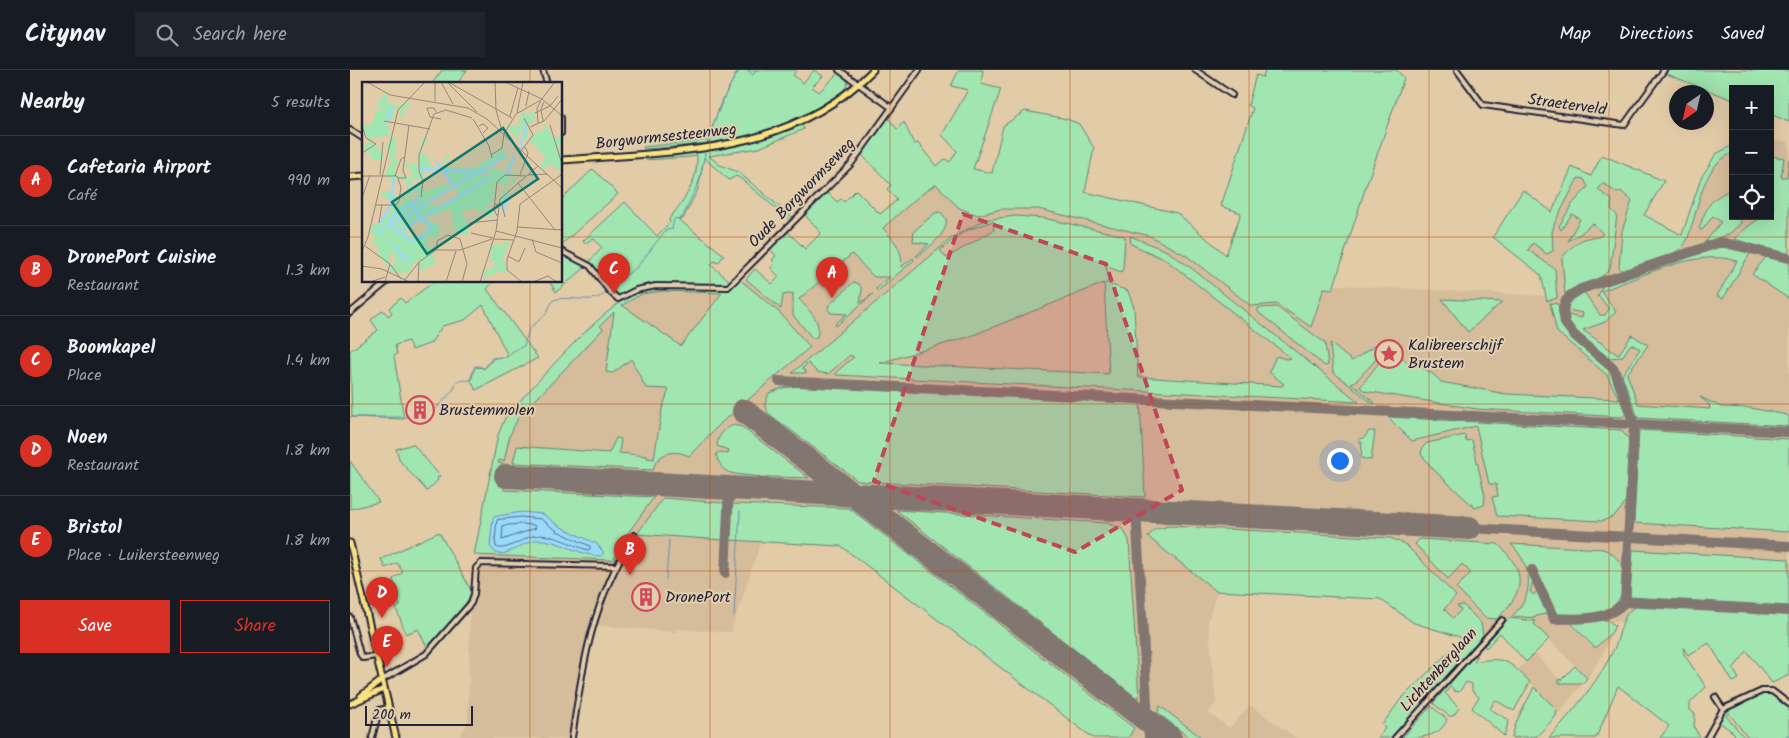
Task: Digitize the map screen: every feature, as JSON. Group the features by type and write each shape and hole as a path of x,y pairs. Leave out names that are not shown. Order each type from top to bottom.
{"main road":[{"name":"Borgwormsesteenweg","path":"562,160 706,148 750,140 783,130 810,117 873,70"},
{"path":"350,543 396,738"},
{"path":"350,704 382,680"},
{"path":"359,698 384,690"}],"street":[{"path":"543,70 547,82"},
{"path":"839,70 892,108"},
{"name":"Oude Borgwormseweg","path":"562,252 590,266 610,292 618,299 650,286 728,286 851,164 919,70"},
{"path":"1195,70 1232,95"},
{"name":"Straeterveld","path":"1458,70 1483,105 1624,125 1664,70"},
{"path":"350,130 362,138"},
{"path":"350,312 387,282"},
{"path":"572,738 589,636 601,599 616,566 634,535"},
{"path":"382,680 426,654 471,603 474,594 476,568 481,564 616,566"},
{"path":"350,617 363,658 376,656"},
{"name":"Lichtenberglaan","path":"1395,738 1502,620"},
{"path":"1706,738 1723,708 1766,689 1779,695 1789,704"},
{"path":"1715,697 1723,708"},
{"path":"372,738 379,710 389,708"}],"highlighted area":[{"path":"963,214 1106,264 1182,490 1075,552 874,481"}],"shaded area":[{"path":"1265,70 1397,70 1404,78 1333,285 1546,296 1541,275 1493,237 1523,190 1552,212 1572,167 1591,176 1602,155 1639,170 1627,244 1681,238 1701,178 1716,154 1729,147 1729,220 1774,220 1774,140 1789,142 1789,675 1772,683 1747,651 1637,625 1607,620 1570,622 1594,648 1612,632 1602,656 1587,678 1534,624 1497,619 1475,644 1463,638 1414,623 1380,599 1217,591 1208,621 1216,703 1208,713 1230,728 1250,705 1296,738 1093,738 841,546 761,541 731,632 677,629 676,632 595,625 585,659 574,738 459,738 468,723 470,607 476,599 480,555 474,555 501,426 516,405 617,303 642,291 737,288 755,269 772,284 823,231 840,249 901,196 933,173 964,168 992,173 1003,126 1079,124 1094,148 1085,192 1177,213 1226,255 1241,213 1221,206"},
{"path":"1534,653 1559,679 1558,681 1583,683 1556,716 1554,707 1518,670"}],"green space":[{"path":"442,70 467,70 458,82 433,82"},
{"path":"738,70 797,70 793,75 803,83 814,70 823,76 812,87 819,92 839,72 848,82 839,94 805,115 783,125 738,138 715,142 644,149 643,147 708,140 720,105"},
{"path":"959,70 983,70 981,84 1001,89 973,169 992,173 1003,126 1025,111 1067,119 1079,124 1094,148 1085,192 1177,213 1226,255 1241,213 1221,206 1253,108 1248,105 1256,75 1263,77 1265,70 1397,70 1404,78 1366,186 1333,289 1324,288 1311,327 1277,304 1251,306 1187,256 1150,236 1038,209 1001,209 978,215 959,208 936,184 919,196 883,228 900,251 901,267 913,258 914,260 878,291 876,289 890,277 874,277 852,254 799,299 817,322 818,332 816,338 812,338 793,315 793,293 783,295 781,309 746,279 755,269 772,284 779,277 771,268 775,263 772,260 776,256 769,248 787,231 805,249 821,233 804,214 827,192 837,202 841,199 844,202 856,190 880,214 897,200 887,189 891,185 862,155 888,118 897,129 904,122 914,144 918,143 936,166 945,159 950,162 957,151 942,135 968,90 951,86"},
{"path":"1666,70 1789,70 1789,122 1774,116 1774,85 1729,85 1729,98 1714,93 1714,85 1695,85 1664,73"},
{"path":"802,125 804,129 759,148 709,156 720,165 738,172 793,218 791,221 740,178 736,176 729,180 704,158 698,189 683,219 678,219 724,255 718,263 714,261 711,265 731,282 727,285 659,284 620,298 611,292 589,262 602,248 593,238 585,244 583,241 625,202 657,236 670,222 669,219 693,182 697,155 645,160 645,157 725,148 762,139"},
{"path":"1729,147 1729,155 1715,166 1704,185 1685,244 1676,252 1623,271 1619,268 1622,231 1632,201 1621,191 1617,193 1603,183 1598,190 1612,200 1611,209 1617,215 1610,269 1600,277 1565,294 1562,258 1577,243 1603,234 1593,223 1568,241 1580,219 1572,214 1561,230 1559,226 1573,203 1588,187 1584,179 1578,178 1555,222 1552,232 1553,251 1547,254 1533,243 1528,250 1555,269 1557,298 1547,301 1541,275 1493,237 1523,190 1552,212 1572,167 1591,176 1602,155 1664,181 1644,215 1682,235 1701,178 1716,154"},
{"path":"1774,157 1784,158 1781,177 1787,177 1789,159 1789,255 1734,239 1756,221 1774,220"},
{"path":"593,169 618,194 562,244 562,199"},
{"path":"1729,191 1729,220 1741,220 1741,223 1729,234 1705,242 1721,222 1713,216 1702,230 1699,229 1710,204 1719,196"},
{"path":"940,212 945,217 944,230 934,243 917,257 929,244 913,242 914,231 935,213"},
{"path":"1015,216 1043,218 1125,236 1123,269 1121,272 1106,266 1109,279 1106,283 1128,291 1134,308 1138,377 1282,386 1284,384 1269,372 1276,356 1286,359 1291,358 1166,260 1131,244 1130,236 1167,251 1190,267 1359,402 836,375 836,372 854,357 850,355 828,374 817,372 808,363 802,368 807,373 792,373 953,237 985,220","holes":["993,221 994,230 946,258 940,250 965,231","1104,283 1109,374 880,363 968,337"]},
{"path":"1718,246 1728,246 1751,252 1723,299 1717,296 1737,261 1705,258 1688,261 1670,265 1604,290 1602,292 1616,312 1605,322 1583,330 1618,355 1632,335 1648,345 1627,374 1638,404 1710,409 1709,404 1700,397 1721,407 1751,408 1787,415 1789,417 1789,426 1638,418 1622,375 1640,349 1631,344 1622,357 1609,358 1570,326 1567,315 1582,318 1583,313 1567,310 1572,298 1584,292 1600,315 1605,315 1609,309 1599,296 1597,297 1602,289 1601,286"},
{"path":"562,254 587,266 556,292 550,282 562,282"},
{"path":"1767,256 1789,262 1789,299 1752,274"},
{"path":"738,278 779,312 810,347 721,423 689,456 678,453 667,454 658,459 653,470 513,463 517,446 609,453 616,438 621,439 619,453 647,456 647,458 654,459 662,409 669,389 646,388 631,359 613,373 606,372 614,312 600,326 603,329 518,418 510,435 504,461 499,460 498,463 505,464 504,490 654,497 628,533 613,560 474,555 498,435 505,418 576,340 594,323 628,297 643,291 664,287 730,289","holes":["663,291 722,293 681,346 622,305 642,294"]},
{"path":"434,282 493,282 487,289 538,358 476,390 471,381 475,367 485,368 494,358 508,356 483,305 465,320 442,326 431,343 412,350 408,341 395,345 397,354 394,356 404,419 352,417 350,351 378,330 371,320 383,310 388,316 392,313 389,308 401,298 405,303"},
{"path":"854,282 859,284 862,289 860,303 873,294 836,326 835,324 847,314 831,313 828,309 829,305"},
{"path":"1443,299 1502,302 1468,332"},
{"path":"1550,303 1558,304 1564,328 1570,336 1600,360 1612,373 1627,412 1623,417 1477,409 1365,391 1360,387 1381,360 1384,362 1397,354 1412,366 1428,371 1441,382 1506,394 1619,399 1607,375 1557,332"},
{"path":"1277,307 1325,343 1328,365 1325,366 1258,312 1258,308"},
{"path":"1330,343 1352,361 1377,344 1385,345 1384,351 1356,381 1351,383 1375,403 1372,403 1333,372"},
{"path":"799,386 1140,403 1145,497 858,481 768,413 765,404 769,393 782,388"},
{"path":"1388,417 1621,430 1631,442 1631,477 1626,500 1621,509 1613,516 1602,521 1497,516 1492,497 1498,496 1496,484 1489,484 1476,426 1412,441"},
{"path":"734,425 742,427 809,478 741,475 726,471 718,461 716,454 720,452 728,454 729,450 717,446 717,442 722,433"},
{"path":"1639,430 1789,439 1789,532 1634,523"},
{"path":"1369,431 1375,431 1371,460 1361,458 1362,442 1359,442 1359,439 1364,438"},
{"path":"1465,435 1466,441 1472,440 1485,496 1484,505 1475,508 1433,469 1421,454 1423,447 1427,443"},
{"path":"413,444 440,476 427,491 400,461 396,449"},
{"path":"350,461 379,502 350,509"},
{"path":"663,498 724,503 723,540 637,534"},
{"path":"732,504 849,508 1134,728 1128,738 1093,738 841,546 729,540"},
{"path":"896,510 1106,523 1123,529 1129,540 1139,700"},
{"path":"1168,526 1391,538 1406,545 1456,596 1444,609 1453,618 1461,610 1457,606 1463,605 1481,623 1483,635 1392,738 1378,738 1385,728 1382,725 1401,699 1463,638 1414,623 1380,599 1216,591 1148,537 1154,530"},
{"path":"439,532 472,592 465,605 428,649 418,629 406,634 396,608 400,606 393,579 403,572 397,563 385,568 381,559"},
{"path":"1420,539 1498,544 1508,554 1518,573 1518,591 1513,600 1497,619 1485,618 1456,588 1471,573 1462,564 1448,579 1415,544"},
{"path":"1511,544 1603,549 1612,553 1618,560 1624,578 1624,588 1621,597 1607,610 1596,614 1557,614 1533,565 1529,570 1534,577 1530,592 1534,595 1537,591 1540,592 1549,613 1536,616 1535,618 1512,616 1525,599 1528,590 1528,580 1527,570 1523,561"},
{"path":"1633,550 1789,559 1789,606 1630,597"},
{"path":"1639,606 1789,614 1789,675 1772,683 1747,651 1733,669 1739,679 1733,682 1709,643 1688,655 1683,647 1684,654 1706,687 1690,703 1690,710 1695,714 1694,727 1700,738 1660,738 1669,726 1618,686 1596,738 1549,738 1594,683 1609,660 1623,622 1633,608"},
{"path":"1509,618 1535,621 1534,624 1549,639 1526,662 1500,633 1486,648 1484,646"},
{"path":"1607,620 1615,625 1612,632 1595,648 1570,622"},
{"path":"1475,655 1477,657 1474,662 1500,660 1506,662 1530,682 1514,711 1495,700 1490,709 1509,720 1504,736 1472,708 1479,697 1472,691 1472,684 1466,682 1459,692 1454,691 1451,686 1445,693 1459,708 1453,716 1449,716 1433,703"},
{"path":"1575,666 1587,678 1583,683 1559,683 1559,679 1561,680"},
{"path":"1534,687 1556,709 1556,716 1537,736 1512,738 1518,718"},
{"path":"1769,691 1789,705 1789,738 1748,738 1728,712 1726,716 1745,738 1732,738 1735,734 1718,721 1722,715 1740,701"},
{"path":"1160,706 1202,738 1190,738 1158,713"},
{"path":"1431,706 1447,719 1440,730 1428,736 1402,738"}],"water":[{"path":"521,512 543,514 559,526 597,544 604,553 600,556 592,555 552,542 536,540 505,553 496,553 490,546 493,517"}],"waterway":[{"path":"708,143 727,92 741,70"},
{"path":"747,70 753,75 756,70"},
{"path":"612,286 637,267 666,230 672,229 674,219 682,218 700,179 705,153"},
{"path":"432,413 454,389 457,381 470,380 475,366 484,369 492,358 507,357 513,351 524,346 529,329 546,314 553,300 567,298 588,299 600,297 606,293"},
{"path":"350,417 424,417"},
{"path":"734,616 740,511"},
{"path":"666,579 669,540"},
{"path":"1782,738 1789,735"}],"taxiway":[{"path":"1532,570 1554,619 1601,616 1618,608 1625,602 1634,424 1614,369 1574,335 1565,323 1563,310 1565,302 1570,296 1581,289 1721,242 1789,258"},
{"path":"779,381 1789,432"},
{"path":"725,573 729,489"},
{"path":"1136,510 1149,738"},
{"path":"1469,528 1789,546"},
{"path":"1625,602 1789,611"}],"runway":[{"path":"744,411 1170,738"},
{"path":"506,476 1469,528"}],"place":[{"name":"Boomkapel","path":"614,294"},
{"name":"Cafetaria Airport","path":"832,298"},
{"name":"Kalibreerschijf Brustem","path":"1389,354"},
{"name":"Brustemmolen","path":"420,410"},
{"name":"DronePort Cuisine","path":"630,575"},
{"name":"DronePort","path":"646,597"},
{"name":"Noen","path":"382,618"},
{"name":"Bristol","path":"387,667"}]}
